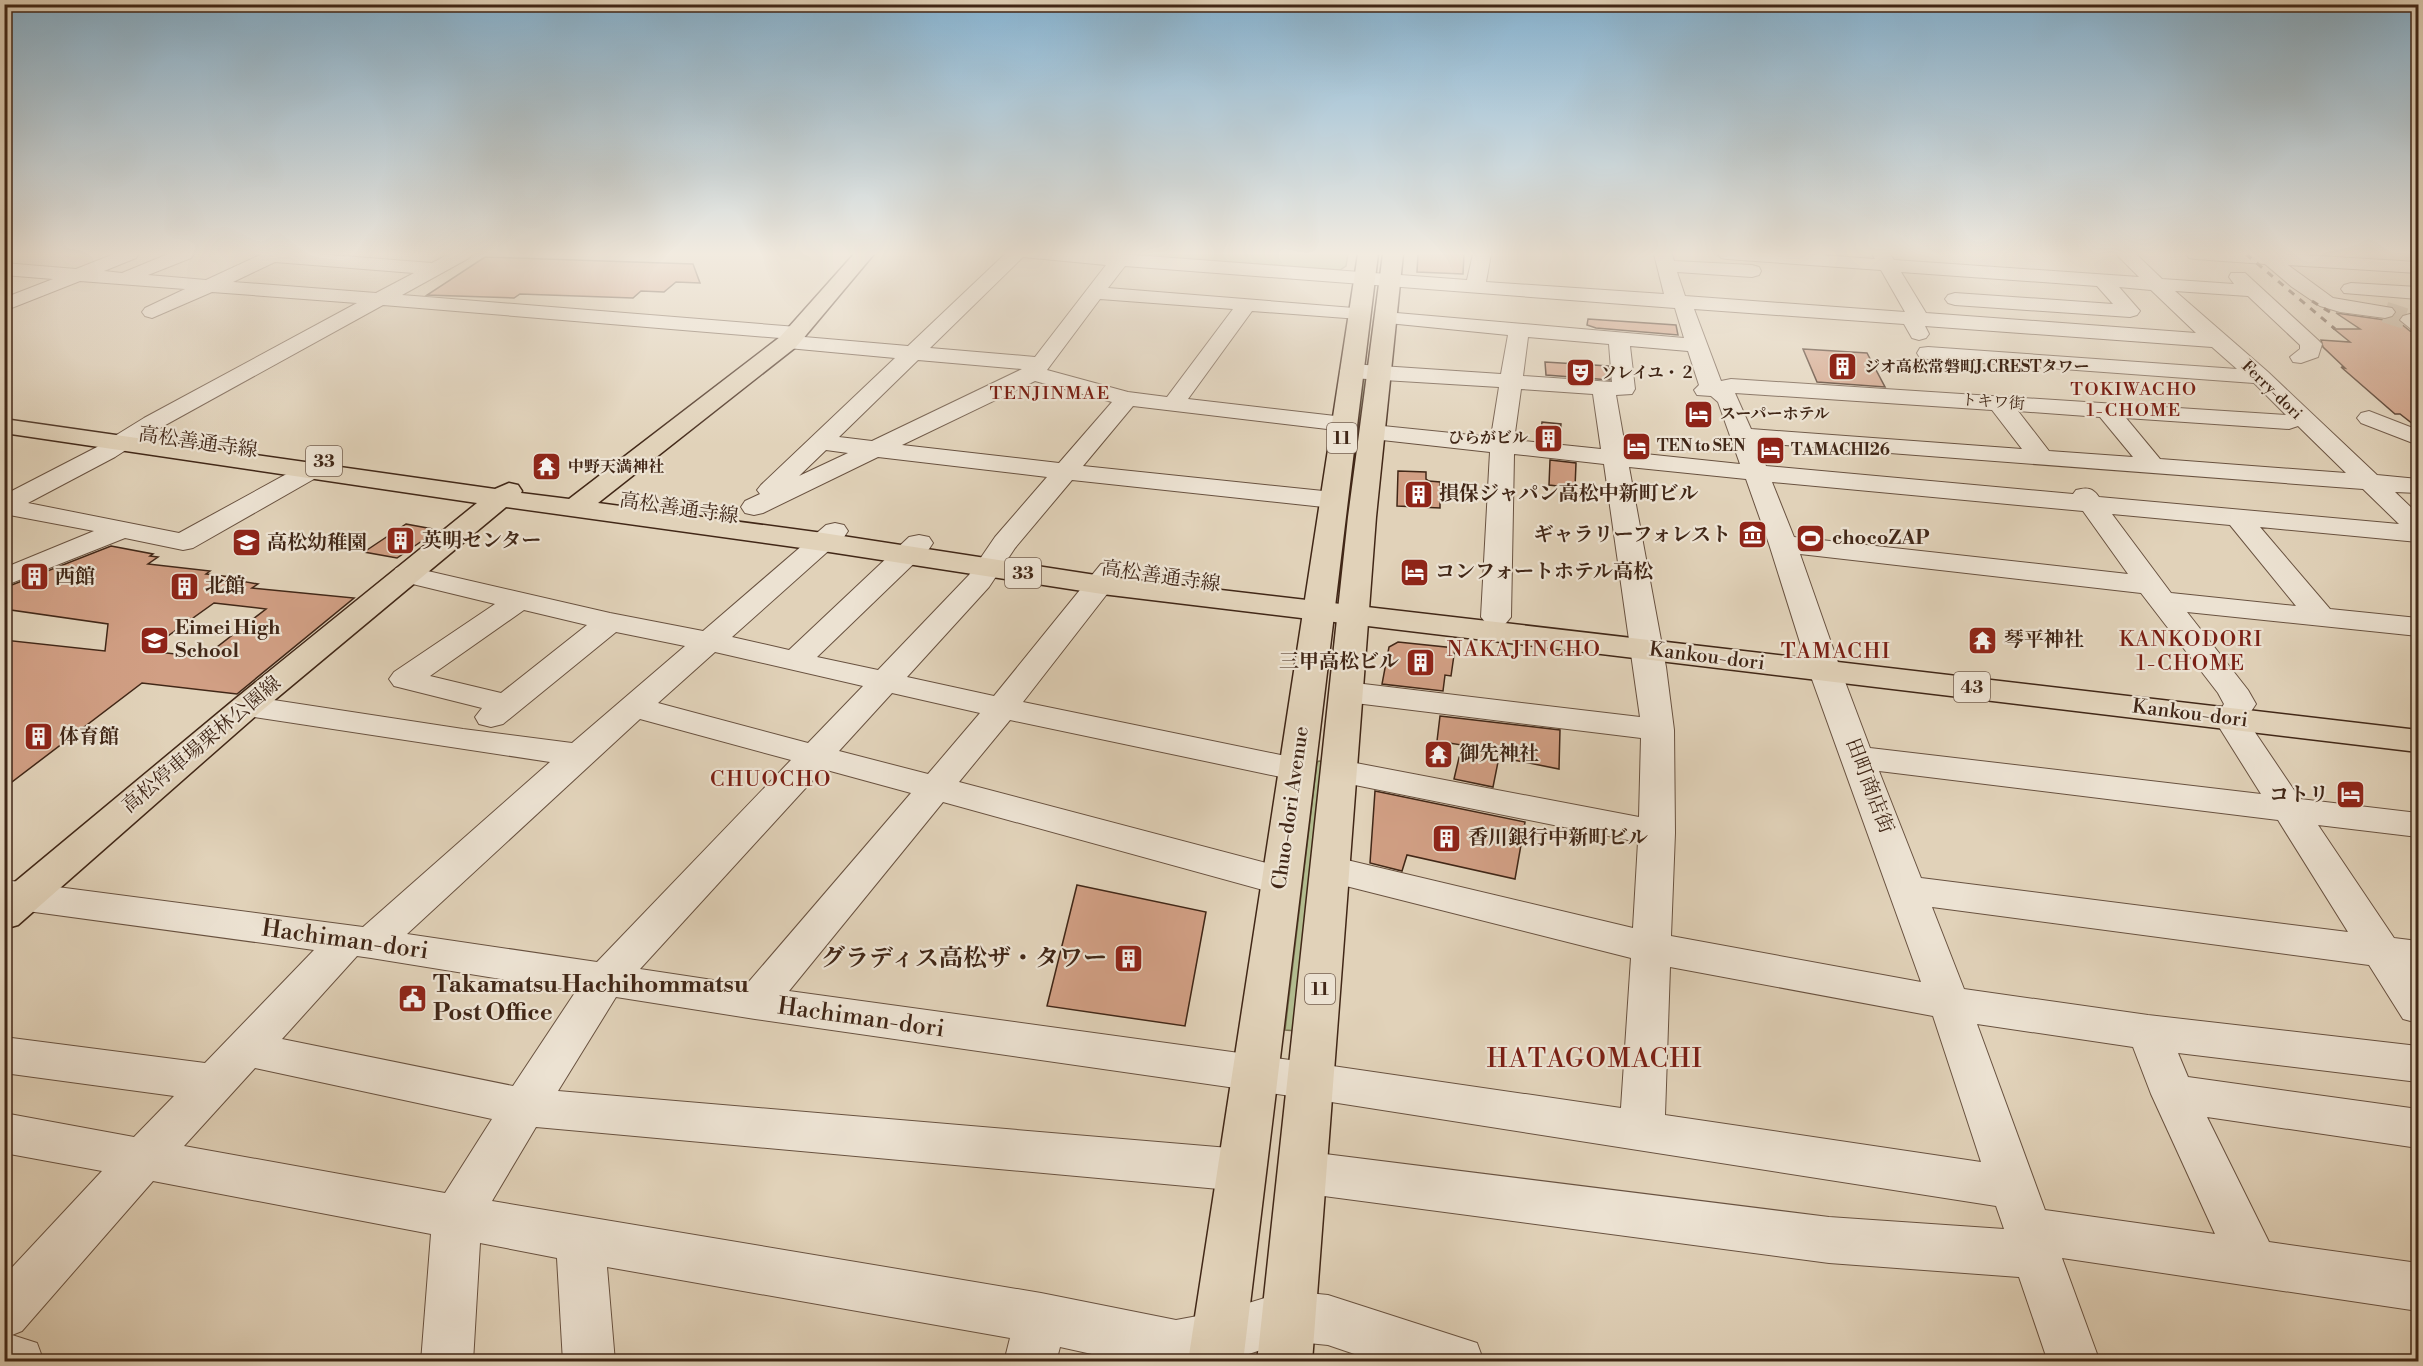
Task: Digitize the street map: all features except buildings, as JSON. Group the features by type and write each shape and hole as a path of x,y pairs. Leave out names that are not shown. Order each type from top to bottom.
{"main road":[{"path":"582,502 792,338 809,318"},
{"name":"Chuo-dori Avenue","path":"1286,1339 1347,692 1336,606 1333,500 1358,318"},
{"name":"Chuo-dori Avenue","path":"1217,1350 1295,769 1336,606 1373,432 1385,318"},
{"name":"高松善通寺線","path":"4,415 312,470 582,502 742,518 829,536 992,561 1336,606"},
{"name":"高松善通寺線","path":"4,426 127,438 506,493"},
{"name":"高松停車場栗林公園線","path":"11,901 506,493"},
{"name":"Kankou-dori","path":"1336,606 1496,617 1645,642"},
{"name":"Kankou-dori","path":"1336,606 2235,711 2418,741"},
{"name":"Kankou-dori","path":"2235,711 2418,723"}],"street":[{"path":"4,505 345,318"},
{"path":"578,318 792,338 1036,368 1126,399 1344,424"},
{"path":"742,518 950,318"},
{"path":"742,518 1036,368 1076,318"},
{"path":"1172,405 1237,318"},
{"path":"1385,318 1696,345"},
{"name":"田町商店街","path":"1685,318 1708,381 1708,390 1728,399 1783,544 1822,663 1949,1003 2074,1362"},
{"path":"1910,318 2219,341"},
{"path":"1914,318 1913,322 1942,377 2260,377"},
{"path":"2007,318 2013,326"},
{"name":"Ferry-dori","path":"2193,318 2260,377 2418,528"},
{"path":"2287,318 2311,344 2310,352 2301,357"},
{"path":"1496,617 1502,446 1519,330"},
{"path":"1351,371 1624,388 1619,339"},
{"name":"トキワ街","path":"1708,390 1731,386 1942,377 1999,403 2289,422"},
{"path":"1603,387 1658,730 1657,833 1642,1132"},
{"path":"447,1362 457,1216 606,979 978,581 1065,471 1126,399"},
{"path":"1999,403 2093,505 2156,593 2232,690 2235,711 2291,810 2400,954 2418,1007"},
{"path":"2107,410 2152,465"},
{"path":"2369,418 2418,438"},
{"path":"1373,432 1756,473 2418,534"},
{"path":"1741,435 2418,486"},
{"path":"821,442 1333,500"},
{"path":"4,505 183,542 312,470"},
{"path":"2239,519 2320,617"},
{"path":"5,578 123,529"},
{"path":"4,1313 246,1048 360,942 579,755 829,536"},
{"path":"1783,544 2320,617 2418,627"},
{"path":"796,660 913,549"},
{"path":"406,574 610,622 708,640 1002,708 1295,769"},
{"path":"755,1003 1002,708 1107,577"},
{"path":"507,704 405,679 518,601"},
{"path":"463,740 610,622"},
{"path":"1347,692 1658,730"},
{"path":"247,706 463,740 579,755"},
{"path":"634,707 1281,881"},
{"path":"1858,757 2418,825"},
{"path":"1340,771 1657,833"},
{"path":"1330,869 1652,948 1949,1003 2148,1032 2418,1064"},
{"path":"1907,890 2400,954"},
{"name":"Hachiman-dori","path":"11,901 360,942 755,1003 1312,1081 1642,1132 2026,1224"},
{"path":"2148,1032 2173,1094 2254,1264"},
{"path":"246,1048 524,1107 1241,1170"},
{"path":"4,1055 214,1083"},
{"path":"2173,1094 2418,1128"},
{"path":"4,1133 580,1240 1036,1340 1217,1350 1286,1339 1328,1320 1458,1362"},
{"path":"1301,1172 1829,1240 1908,1244 2026,1224 2254,1264 2418,1287"},
{"path":"580,1240 589,1362"},
{"path":"4,1359 18,1362"}],"green space":[{"path":"1362,379 1368,379 1351,504 1343,532"},
{"path":"1317,762 1326,762 1297,1031 1285,1030"}],"tunnel":[{"path":"2403,318 2410,320"}],"railway":[{"path":"2322,318 2335,329"}],"place":[{"name":"ジオ高松常磐町J.CRESTタワー","path":"1843,367"},
{"name":"ソレイユ・２","path":"1580,373"},
{"name":"スーパーホテル","path":"1699,414"},
{"name":"ひらがビル","path":"1549,438"},
{"name":"TEN to SEN","path":"1636,446"},
{"name":"TAMACHI26","path":"1770,450"},
{"name":"中野天満神社","path":"547,467"},
{"name":"損保ジャパン高松中新町ビル","path":"1418,494"},
{"name":"ギャラリーフォレスト","path":"1752,535"},
{"name":"chocoZAP","path":"1811,538"},
{"name":"英明センター","path":"401,541"},
{"name":"高松幼稚園","path":"246,543"},
{"name":"コンフォートホテル高松","path":"1414,572"},
{"name":"西館","path":"34,577"},
{"name":"北館","path":"184,586"},
{"name":"Eimei High School","path":"154,640"},
{"name":"琴平神社","path":"1983,640"},
{"name":"三甲高松ビル","path":"1420,662"},
{"name":"体育館","path":"38,737"},
{"name":"御先神社","path":"1438,754"},
{"name":"コトリ","path":"2350,795"},
{"name":"香川銀行中新町ビル","path":"1447,838"},
{"name":"グラディス高松ザ・タワー","path":"1128,959"},
{"name":"Takamatsu Hachihommatsu Post Office","path":"412,999"}],"district":[{"name":"TENJINMAE","path":"1050,393"},
{"name":"TOKIWACHO 1-CHOME","path":"2134,399"},
{"name":"NAKAJINCHO","path":"1524,650"},
{"name":"TAMACHI","path":"1836,652"},
{"name":"KANKODORI 1-CHOME","path":"2191,652"},
{"name":"CHUOCHO","path":"771,780"},
{"name":"HATAGOMACHI","path":"1595,1059"}]}
